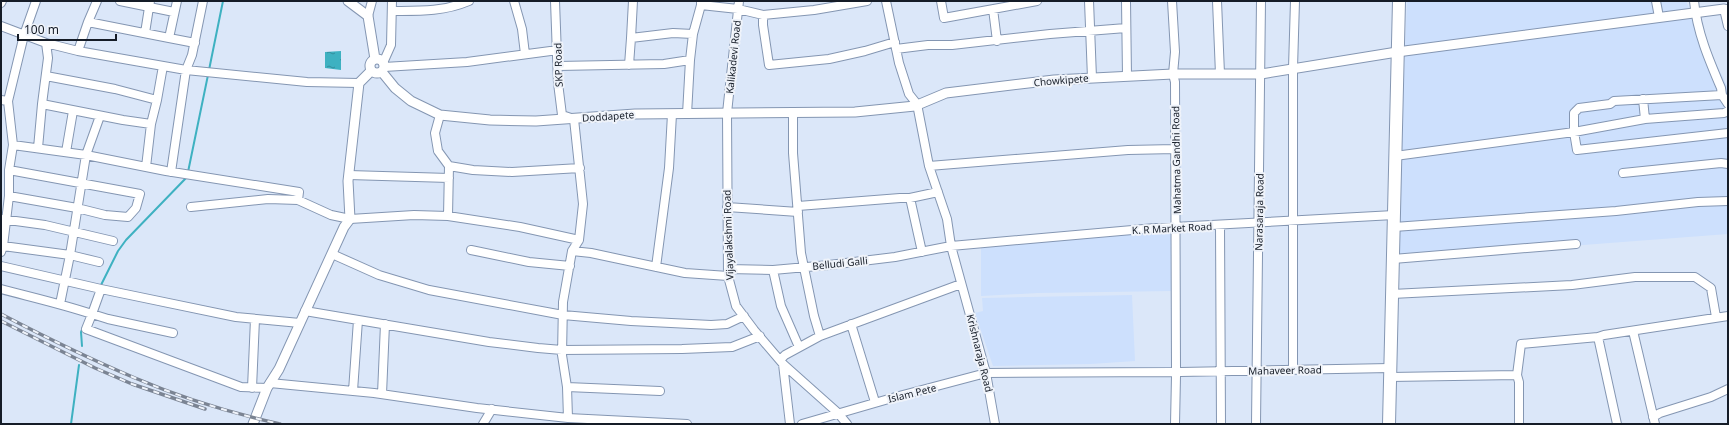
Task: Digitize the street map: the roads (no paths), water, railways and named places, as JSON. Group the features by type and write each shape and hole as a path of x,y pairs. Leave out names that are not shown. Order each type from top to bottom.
{"main road":[{"path":"1389,424 1398,1"}],"street":[{"path":"36,1 24,35 5,101 13,145 9,170 9,196 4,219 2,249 70,255 99,262"},
{"path":"78,51 97,1"},
{"path":"120,1 149,4 174,12"},
{"path":"169,38 177,1"},
{"path":"171,172 186,70 195,43 203,1"},
{"path":"348,1 368,16"},
{"path":"367,1 368,16 381,65 395,88 411,100 440,115 435,133 438,151 449,166 448,216"},
{"path":"368,16 372,1"},
{"path":"253,424 269,386 279,369 344,227 350,219 349,175 359,83 371,71 377,74 391,46 392,1"},
{"path":"392,11 453,8 469,1"},
{"path":"514,1 522,29 525,54"},
{"name":"SKP Road","path":"555,1 562,115 574,118"},
{"path":"630,65 633,1"},
{"path":"687,114 693,34 701,3 739,5 763,15 867,1"},
{"name":"Krishnaraja Road","path":"886,1 895,46 909,94 917,104 929,166 947,219 951,246 986,373 996,424"},
{"path":"941,1 944,18 1037,1"},
{"path":"1089,1 1092,78"},
{"path":"1126,1 1127,76"},
{"name":"Mahatma Gandhi Road","path":"1172,1 1175,52 1172,74 1175,82 1175,424"},
{"path":"1217,1 1220,74"},
{"name":"Narasaraja Road","path":"1256,424 1261,1"},
{"path":"1293,370 1293,68 1295,1"},
{"path":"1656,1 1659,17"},
{"path":"1694,1 1695,13 1704,48 1721,88 1722,95 1728,104"},
{"path":"145,33 149,4"},
{"name":"Kalikadevi Road","path":"727,113 739,5"},
{"path":"993,9 997,40"},
{"path":"1726,9 1728,26"},
{"name":"Chowkipete","path":"727,113 855,112 894,109 917,104 946,94 1054,80 1172,74 1260,74 1397,52 1726,9"},
{"path":"763,15 769,65 829,59 895,46 952,45 1126,28"},
{"path":"88,22 195,43"},
{"path":"1,26 46,43 78,51 186,70 307,82 359,83"},
{"path":"631,38 673,33 693,34"},
{"path":"38,148 48,58 46,43"},
{"path":"381,65 468,62 558,50"},
{"path":"558,66 664,64 690,60"},
{"path":"146,167 151,124 163,66"},
{"path":"46,76 115,89 157,100"},
{"path":"1722,95 1614,101 1610,104 1579,108 1574,113 1574,132 1578,150 1728,133"},
{"path":"1643,99 1645,119"},
{"path":"42,104 100,116 151,124"},
{"path":"66,152 73,111"},
{"path":"1395,156 1574,132 1645,119 1724,113 1728,111"},
{"name":"Doddapete","path":"440,115 490,120 536,121 635,114 727,113"},
{"name":"Vijayalakshmi Road","path":"727,113 728,272 736,306 782,362 847,424"},
{"path":"793,113 793,147 801,253 820,336"},
{"path":"656,267 669,168 672,114"},
{"path":"60,304 70,255 86,155 100,116"},
{"path":"568,418 567,387 562,350 563,315 572,251 579,240 583,204 574,118"},
{"path":"13,145 86,155 188,175 299,192 298,200"},
{"path":"929,166 1128,150 1175,148"},
{"path":"1623,173 1721,163 1728,164"},
{"path":"449,166 473,170 512,172 580,168"},
{"path":"9,170 140,194 136,208 128,217 9,196"},
{"path":"349,175 449,178"},
{"path":"727,207 798,209 910,198 938,192"},
{"path":"910,198 922,252"},
{"path":"191,207 268,199 298,200 332,215 350,219 414,215 448,216 520,227 579,240"},
{"name":"K. R Market Road","path":"951,246 1176,227 1259,224 1379,214 1394,221 1616,211 1698,202 1728,201"},
{"path":"4,219 113,241"},
{"path":"1220,225 1221,424"},
{"path":"1393,259 1576,244"},
{"name":"Belludi Galli","path":"572,251 591,253 685,273 773,270 804,267 888,258 951,246"},
{"path":"471,250 529,262 570,266"},
{"path":"332,254 379,275 429,290 563,315 631,321 711,325 728,324 744,316"},
{"path":"1,266 99,289 254,319 300,323"},
{"path":"773,270 781,306 799,347"},
{"path":"1392,294 1572,285 1635,277 1695,277 1711,288 1716,317"},
{"path":"790,424 782,362 784,355 820,336 961,284"},
{"path":"1,289 43,301 60,304 108,319 173,333"},
{"path":"99,289 86,329 240,387 252,388 269,386 353,391 492,410 568,418 687,424"},
{"path":"305,311 496,343 562,350 732,347 760,336"},
{"path":"1519,424 1519,382 1517,375 1521,344 1598,337 1604,334 1728,316"},
{"path":"252,388 254,319"},
{"path":"353,391 358,320"},
{"path":"382,394 385,324"},
{"path":"851,324 875,402"},
{"path":"1633,331 1654,420"},
{"path":"1598,337 1617,424"},
{"name":"Mahaveer Road","path":"1176,372 1293,370 1517,375"},
{"name":"Islam Pete","path":"802,424 875,402 986,373 1176,372"},
{"path":"567,387 660,391"},
{"path":"1654,420 1660,413 1711,397 1728,389"},
{"path":"483,424 492,410"}],"water":[{"path":"341,51 341,70 325,68 325,52"}],"waterway":[{"path":"209,70 223,1"},
{"path":"188,172 208,75"},
{"path":"100,287 118,251 126,240 187,177"},
{"path":"82,346 81,332 83,327"},
{"path":"71,424 79,365"}],"railway":[{"path":"1,314 118,371 153,385 207,404 280,424"},
{"path":"1,321 95,368 132,384 205,409"}]}
